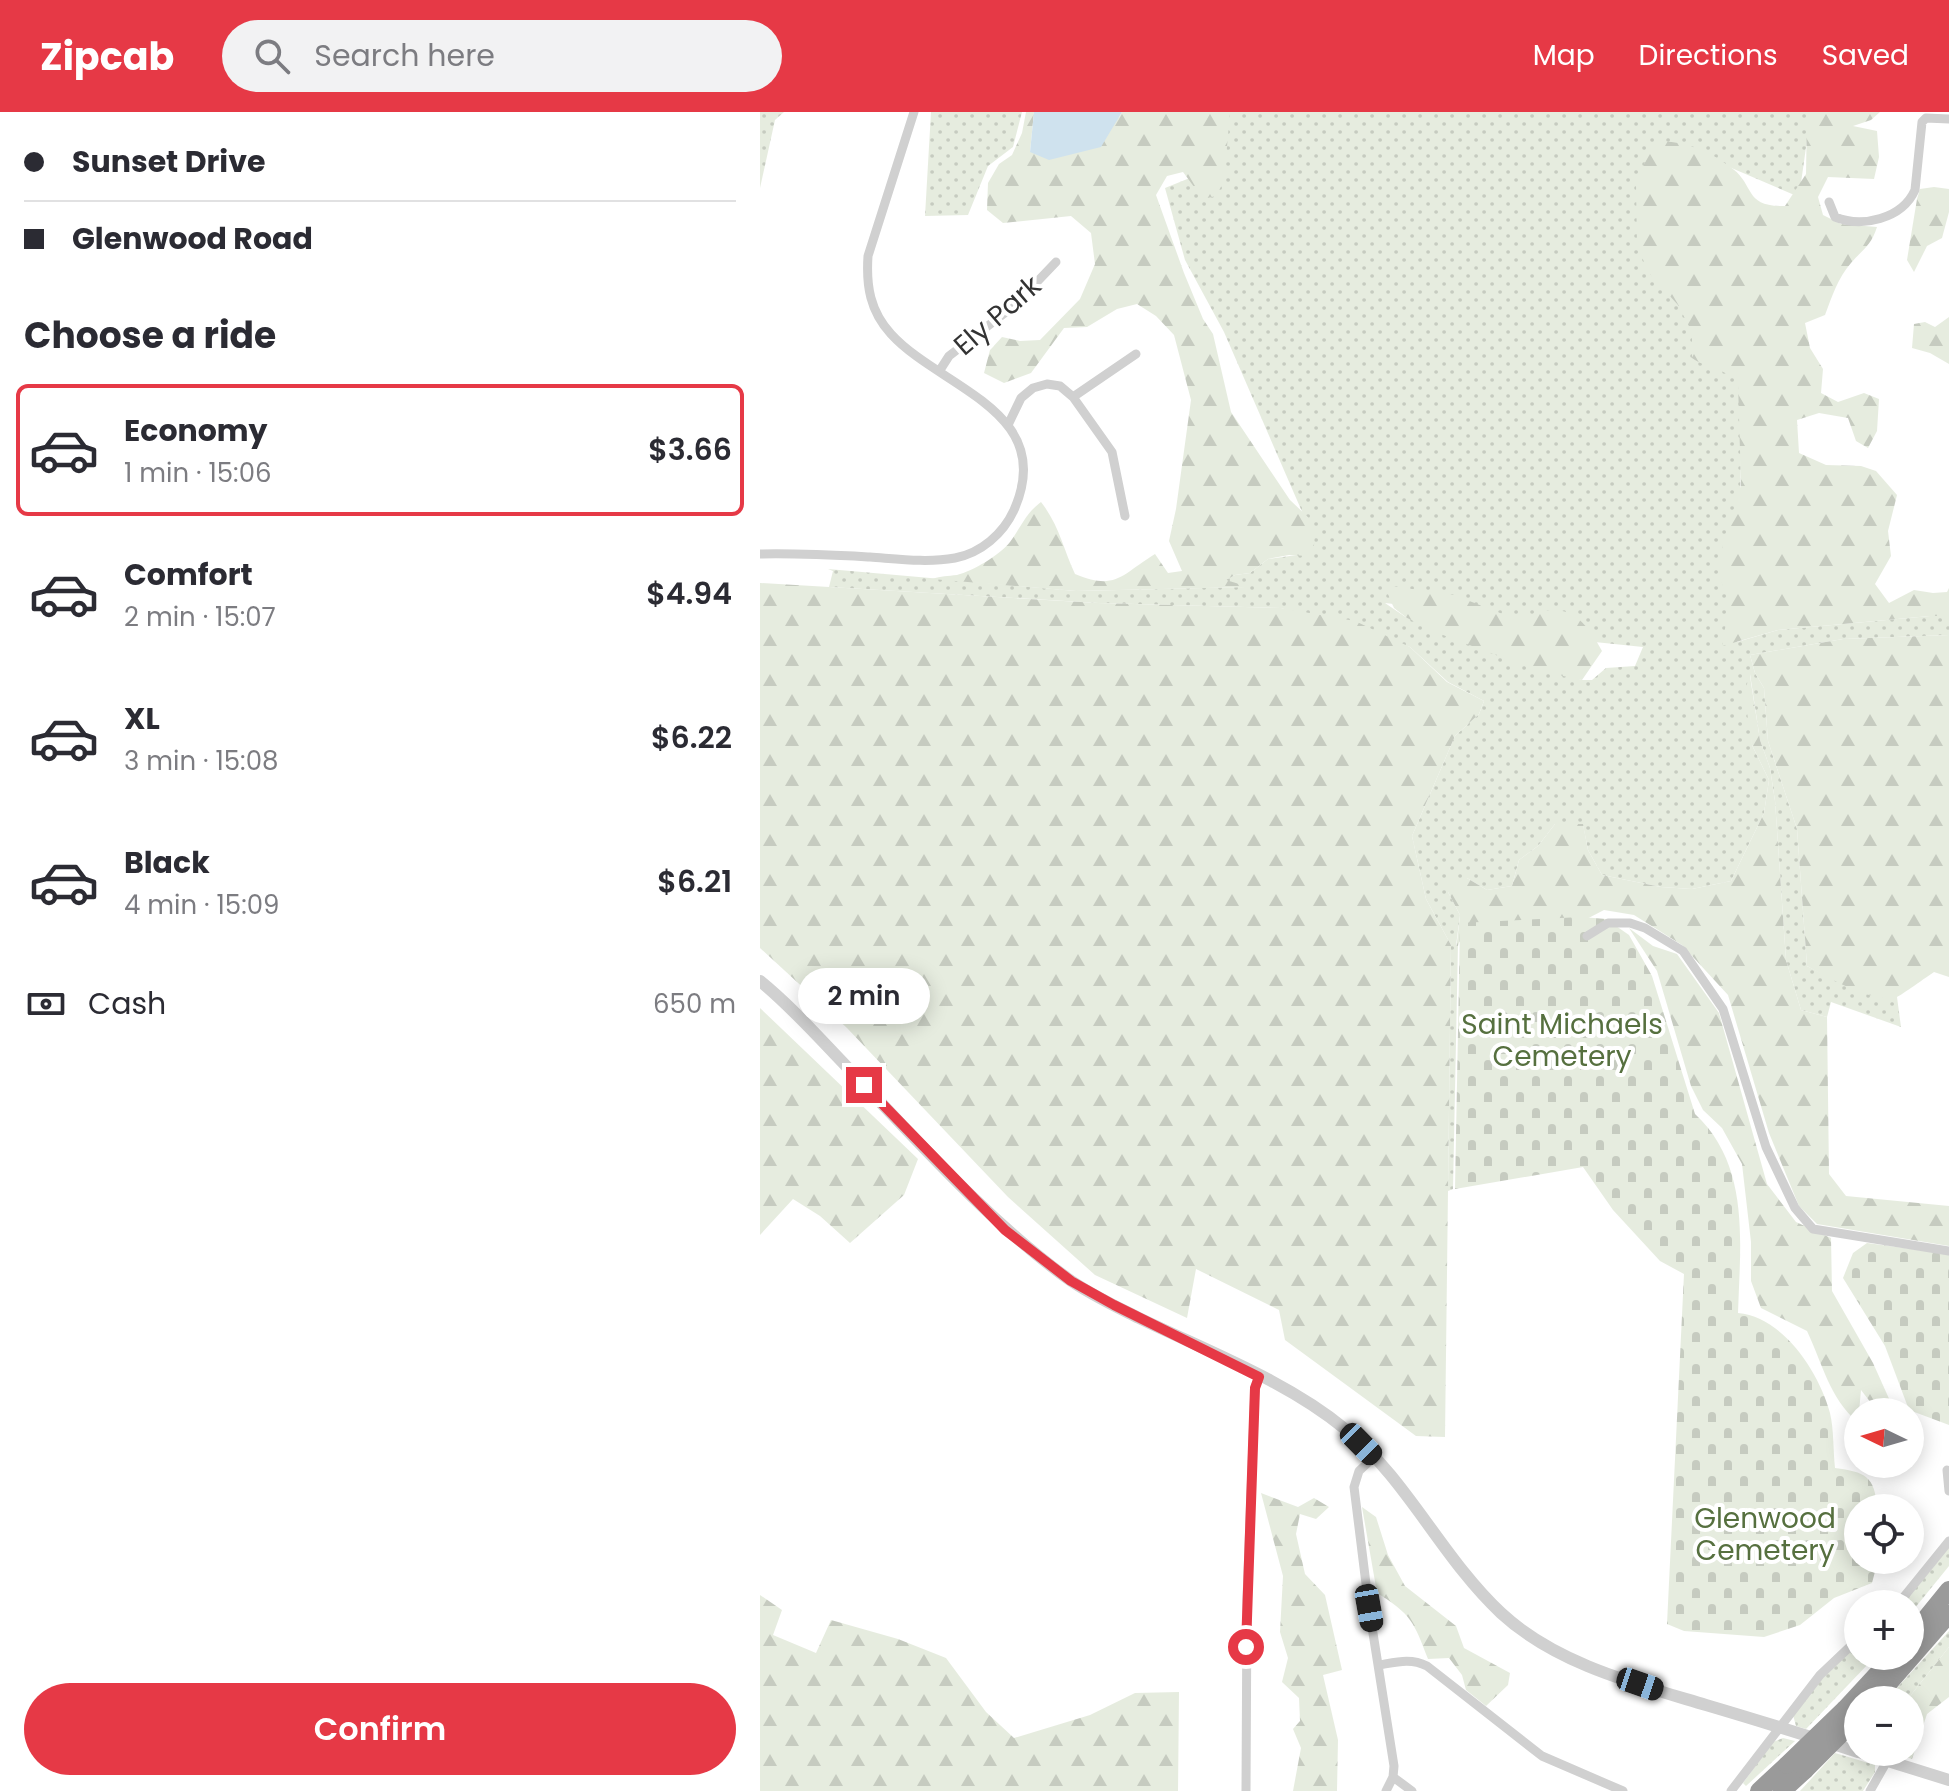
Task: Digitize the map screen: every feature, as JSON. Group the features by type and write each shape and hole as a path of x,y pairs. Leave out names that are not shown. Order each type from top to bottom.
{"highway":[{"path":"1924,1621 1949,1590"},
{"path":"1886,1686 1949,1614"},
{"path":"1759,1791 1796,1768 1844,1721"},
{"path":"1782,1791 1796,1768"}],"street":[{"path":"760,554 929,561 958,557 973,552 999,534 1011,518 1021,492 1021,456 1008,425 988,403 891,335 873,308 867,277 872,241 914,112"},
{"path":"1829,202 1835,217 1849,223 1861,223 1899,210 1911,200 1915,190 1922,122 1926,118 1949,119"},
{"name":"Ely Park","path":"940,370 949,356 1002,316 1056,262"},
{"path":"1073,397 1136,354"},
{"path":"1008,425 1021,398 1033,388 1047,384 1060,386 1073,397 1112,452 1125,516"},
{"path":"1587,936 1608,923 1630,923 1645,928 1683,951 1723,1009 1766,1147 1795,1208 1813,1229 1949,1251"},
{"path":"760,981 1021,1243 1071,1281 1259,1377 1325,1413 1348,1431 1374,1457 1476,1588 1524,1631 1594,1669 1844,1748"},
{"path":"1246,1791 1247,1599 1255,1388 1259,1377"},
{"path":"1374,1457 1359,1471 1354,1487 1394,1766 1393,1777 1386,1791"},
{"path":"1947,1470 1949,1491"},
{"path":"1909,1590 1949,1541"},
{"path":"1731,1791 1820,1675 1844,1652"},
{"path":"1379,1665 1417,1661 1427,1666 1542,1756 1623,1791"},
{"path":"1870,1791 1884,1766"},
{"path":"1903,1766 1949,1780"},
{"path":"1393,1777 1412,1791"}],"green space":[{"path":"760,112 784,112 775,120 760,188"},
{"path":"931,112 1022,112 1013,147 988,166 968,215 925,216"},
{"path":"1026,112 1034,112 1030,152 1119,117 1122,112 1230,112 1224,181 1216,196 1203,199 1183,172 1167,176 1156,195 1184,273 1203,319 1213,334 1231,412 1290,500 1311,520 1315,530 1314,545 1308,556 1289,555 1268,559 1250,573 1226,580 1249,587 1076,591 932,579 963,573 993,557 1006,547 1041,502 1057,528 1075,574 1109,581 1126,574 1155,554 1168,573 1182,571 1169,541 1191,400 1174,335 1156,316 1137,304 1117,309 1087,327 1064,328 1031,373 1004,383 984,373 990,350 1002,337 1020,341 1040,340 1080,299 1095,264 1091,233 1071,216 1003,223 987,210 988,183 999,164 1012,155 1022,133"},
{"path":"1218,112 1811,112 1799,197 1687,149 1743,366 1737,642 1778,630 1949,616 1949,635 1843,639 1750,655 1755,673 1764,688 1768,741 1797,829 1807,966 1861,990 1897,997 1901,1027 1831,1002 1827,1017 1801,1010 1786,960 1775,801 1770,768 1760,740 1750,674 1752,745 1769,780 1764,813 1731,881 1692,889 1661,887 1602,875 1588,850 1583,825 1555,824 1538,846 1519,860 1512,886 1487,890 1467,878 1448,892 1460,915 1456,946 1458,944 1453,1189 1448,1191 1451,945 1426,899 1412,836 1455,736 1479,714 1484,701 1448,682 1410,647 1281,608 1098,603 829,587 833,571 828,569 1076,591 1245,587 1225,580 1250,573 1268,559 1297,555 1310,530 1224,332 1185,260 1165,188 1222,165","holes":["1385,603 1454,611 1585,641 1643,647 1635,666 1606,668 1592,680 1582,680 1407,618"]},
{"path":"1807,112 1880,112 1871,120 1853,126 1877,131 1879,157 1874,179 1828,177 1818,197 1823,215 1841,224 1877,227 1875,233 1842,275 1825,315 1805,323 1810,348 1823,369 1821,393 1838,402 1864,393 1879,399 1877,431 1868,448 1856,441 1848,418 1819,413 1797,420 1799,453 1826,465 1861,466 1876,471 1897,495 1888,531 1891,556 1875,584 1889,603 1914,590 1933,593 1947,592 1949,588 1949,616 1778,630 1722,646 1730,600 1718,575 1721,552 1741,485 1738,382 1728,374 1692,358 1692,332 1678,305 1649,273 1637,246 1636,185 1653,142 1674,142 1705,152 1733,169 1756,199 1785,206 1806,174"},
{"path":"1920,189 1949,189 1949,212 1942,238 1927,246 1914,272 1907,260 1917,199"},
{"path":"1949,317 1949,364 1930,353 1912,348 1914,324 1925,322 1935,327"},
{"path":"760,583 1098,603 1281,608 1355,621 1410,647 1447,682 1484,701 1479,714 1455,736 1412,836 1426,899 1451,945 1445,1437 1416,1436 1285,1340 1279,1310 1196,1269 1187,1318 1095,1275 1008,1197 847,1028 760,948"},
{"path":"1384,585 1454,595 1518,620 1546,611 1568,613 1586,626 1602,651 1582,680 1535,670 1407,618 1394,608"},
{"path":"1949,635 1949,977 1934,972 1897,997 1876,997 1807,966 1797,829 1768,741 1764,688 1755,673 1750,655 1843,639"},
{"path":"1749,670 1760,740 1770,768 1775,801 1786,960 1801,1010 1827,1017 1829,1174 1846,1196 1949,1206 1949,1246 1817,1224 1799,1206 1769,1133 1728,995 1682,945 1634,915 1604,910 1575,925 1462,935 1456,951 1460,915 1448,892 1449,879 1467,878 1487,890 1512,886 1519,860 1538,846 1555,824 1583,824 1588,850 1602,875 1661,887 1692,889 1731,881 1764,813 1769,780 1752,745 1745,699"},
{"path":"1582,917 1606,919 1629,935 1652,976 1695,1114 1726,1157 1734,1182 1740,1233 1738,1313 1770,1325 1797,1349 1825,1397 1832,1426 1835,1468 1844,1469 1844,1478 1866,1478 1875,1494 1844,1494 1844,1574 1874,1574 1872,1583 1854,1590 1844,1590 1844,1594 1834,1598 1800,1625 1764,1637 1684,1631 1667,1624 1684,1274 1660,1261 1613,1210 1583,1167 1455,1189 1460,923"},
{"path":"1629,928 1653,946 1677,954 1719,1013 1767,1184 1796,1222 1831,1238 1832,1291 1873,1363 1889,1398 1867,1398 1861,1390 1860,1398 1844,1398 1844,1407 1833,1391 1807,1331 1761,1308 1751,1281 1751,1242 1742,1164 1722,1128 1703,1110 1691,1086 1657,971"},
{"path":"760,1008 918,1159 904,1195 850,1243 820,1216 793,1199 760,1235"},
{"path":"1867,1243 1949,1254 1949,1425 1924,1416 1924,1398 1904,1398 1885,1346 1843,1278 1853,1253"},
{"path":"1261,1493 1298,1507 1314,1498 1329,1507 1316,1519 1300,1514 1296,1534 1305,1574 1325,1595 1342,1670 1323,1675 1338,1740 1337,1791 1293,1791 1301,1748 1293,1729 1300,1721 1299,1698 1282,1682 1288,1658 1280,1632 1283,1576"},
{"path":"1362,1507 1376,1517 1388,1555 1405,1586 1456,1626 1464,1648 1510,1673 1508,1685 1486,1706 1466,1690 1462,1675 1449,1658 1428,1659 1410,1620 1377,1593"},
{"path":"1949,1547 1949,1566 1924,1597 1924,1590 1912,1590"},
{"path":"760,1595 782,1610 773,1635 816,1653 831,1620 898,1639 946,1658 986,1712 1014,1738 1090,1715 1135,1693 1179,1692 1178,1791 760,1791"},
{"path":"1949,1631 1949,1647 1918,1686 1899,1686 1913,1670 1924,1670 1924,1658"},
{"path":"1949,1647 1949,1697 1927,1714 1924,1723 1924,1686 1918,1686"},
{"path":"1844,1657 1844,1670 1862,1670 1806,1729 1796,1726 1793,1715 1827,1671"},
{"path":"1783,1738 1795,1741 1746,1786 1743,1783 1773,1742"},
{"path":"1835,1753 1844,1756 1844,1766 1875,1766 1875,1772 1863,1791 1800,1791"}],"water":[{"path":"1034,112 1122,112 1101,147 1049,160 1030,152"}],"route":[{"path":"864,1085 1005,1230 1071,1281 1259,1377 1255,1388 1246,1647"}],"park label":[{"name":"Saint Michaels Cemetery","path":"1562,1040"},
{"name":"Glenwood Cemetery","path":"1765,1534"}]}
